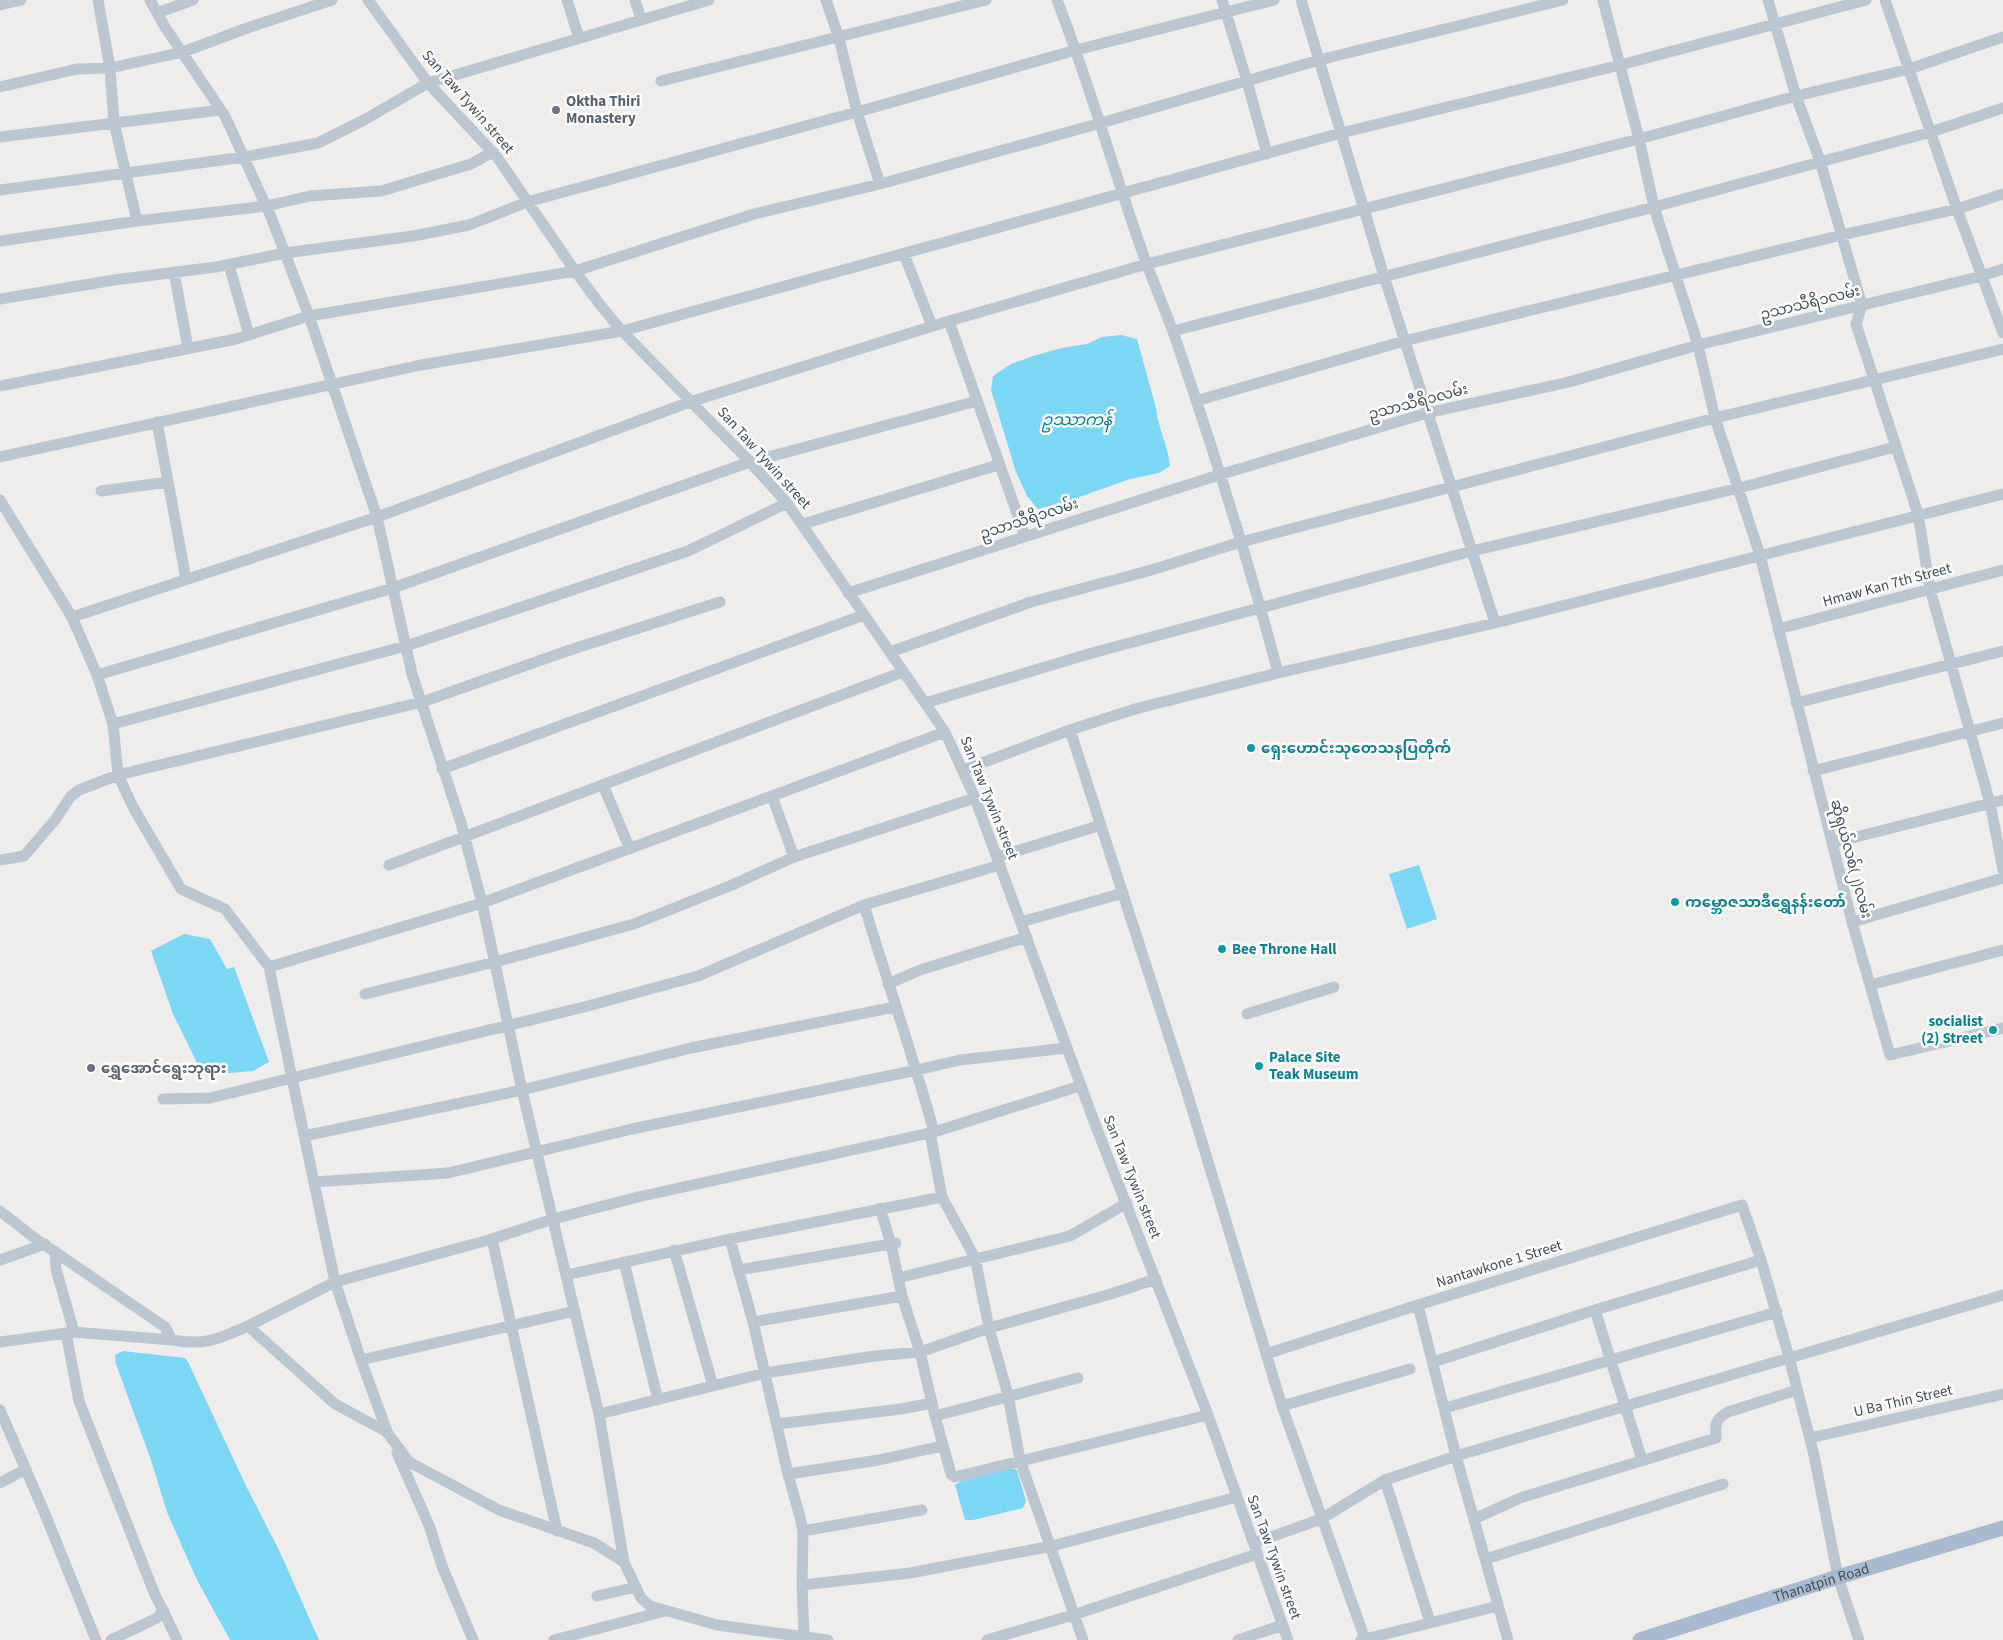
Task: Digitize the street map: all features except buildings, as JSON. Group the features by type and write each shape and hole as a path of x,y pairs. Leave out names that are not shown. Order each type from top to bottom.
{"main road":[{"name":"Thanatpin Road","path":"1640,1640 1838,1577 2003,1528"}],"street":[{"path":"0,4 21,0"},
{"path":"98,0 110,68 114,123 137,221"},
{"path":"150,0 221,110 266,206 308,316 330,384 378,517 412,674 461,823 482,903 522,1090 554,1219 598,1414 624,1562 644,1603 717,1625 828,1640"},
{"path":"157,13 193,0"},
{"path":"0,87 76,69 110,68 182,52 332,0"},
{"name":"San Taw Tywin street","path":"368,0 428,83 498,157 575,271 622,331 750,462 787,503 946,732 975,798 999,861 1080,1086 1208,1416 1288,1640"},
{"path":"567,0 579,38"},
{"path":"635,0 641,19"},
{"path":"0,190 244,157 318,143 364,120 428,83 709,0"},
{"path":"826,0 839,38 856,112 880,184"},
{"path":"661,81 986,0"},
{"path":"1057,0 1101,123 1147,264 1173,331 1222,474 1278,673"},
{"path":"1222,0 1267,154"},
{"path":"0,299 114,280 229,265 285,253 413,236 469,225 527,202 1076,50 1274,0"},
{"path":"1300,0 1404,341 1495,623"},
{"path":"0,386 250,336 308,316 575,271 754,214 880,184 1101,123 1318,60 1562,0"},
{"name":"ဆိုရှယ်လစ်(၂)လမ်း","path":"1603,0 1639,139 1654,207 1698,345 1715,418 1760,556 1852,922 1890,1055 2003,1028"},
{"path":"1768,0 1796,96 1820,162 1862,305 1856,324 1918,514 1930,589 1990,803 2003,870"},
{"path":"0,457 421,365 622,331 1341,134 1620,65 1866,0"},
{"path":"1885,0 1957,209 2003,333"},
{"path":"72,617 378,517 690,402 948,321 1147,264 1639,139 1796,96 1909,69 2003,37"},
{"path":"1173,331 1654,207 1931,132 2003,108"},
{"path":"0,137 221,110"},
{"path":"0,241 137,221 266,206 310,196 381,191 471,164 493,152"},
{"path":"1196,401 1404,341 1957,209 2003,194"},
{"path":"904,254 932,326"},
{"path":"229,265 250,336"},
{"name":"ဥသာသီရိ၁လမ်း","path":"848,593 1222,474 1427,413 1569,382 1698,345 1982,276 2003,269"},
{"path":"174,272 188,348"},
{"path":"948,321 1025,536"},
{"path":"890,652 1031,602 1148,571 1240,542 1715,418 2003,349"},
{"path":"97,675 393,588 750,462 977,401"},
{"path":"157,422 186,579"},
{"path":"925,702 1092,653 1472,551 1739,488 1896,448"},
{"path":"803,524 998,465"},
{"path":"101,492 168,482"},
{"path":"963,770 1070,730 1136,709 1278,673 1495,623 1918,514 2003,494"},
{"path":"0,500 72,617 97,675 113,724 118,775 133,807 181,889 225,909 269,968 335,1282 387,1432 429,1524 442,1566 472,1640"},
{"path":"113,724 406,646 688,551 787,503"},
{"name":"Hmaw Kan 7th Street","path":"1778,630 2003,570"},
{"path":"0,860 24,856 55,820 71,796 79,790 118,775 422,702 570,650 720,602"},
{"path":"442,769 864,615"},
{"path":"1796,703 2003,651"},
{"path":"389,864 464,838 903,672"},
{"path":"1813,771 2003,723"},
{"path":"1070,730 1186,1090 1282,1406 1363,1639 1498,1606"},
{"path":"269,968 482,903 946,732"},
{"path":"603,785 630,849"},
{"path":"772,796 794,858"},
{"path":"365,994 495,962 634,924 794,858 975,798"},
{"path":"1832,843 2003,800"},
{"path":"163,1099 210,1098 698,976 864,905 1101,825"},
{"path":"1852,922 2003,878"},
{"path":"1021,922 1123,893"},
{"path":"864,905 895,1007 917,1070 932,1132 942,1197 975,1258 989,1328 1008,1395 1020,1460 1052,1546 1073,1615 1083,1640"},
{"path":"888,984 920,970 1027,937"},
{"path":"1870,985 2003,950"},
{"path":"1247,1014 1334,987"},
{"path":"304,1136 522,1090 691,1048 895,1007"},
{"path":"314,1182 448,1173 632,1129 960,1060 1066,1048"},
{"path":"0,1342 70,1332 192,1343 216,1340 335,1282 492,1239 554,1219 638,1197 932,1132 1080,1086"},
{"path":"566,1275 730,1238 942,1197"},
{"path":"898,1278 1070,1236 1127,1204"},
{"name":"Nantawkone 1 Street","path":"1266,1354 1742,1205 1761,1260"},
{"path":"880,1208 894,1243 902,1296 920,1352 934,1416 950,1474 955,1476 1208,1416"},
{"path":"2,1214 165,1327 172,1340"},
{"path":"730,1238 753,1322 803,1532 802,1586 804,1638"},
{"path":"492,1239 557,1531"},
{"path":"739,1270 894,1243"},
{"path":"0,1260 44,1244"},
{"path":"55,1250 56,1269 70,1332 79,1401 155,1595 178,1640"},
{"path":"674,1250 713,1386"},
{"path":"1433,1362 1595,1310 1761,1260 1810,1438 1838,1577 1859,1640"},
{"path":"624,1262 658,1400"},
{"path":"598,1414 765,1373 874,1356 920,1352 989,1328 1111,1294 1156,1279"},
{"path":"987,1640 1073,1615 1256,1548 1322,1519 1386,1480 1456,1456 2003,1295"},
{"path":"753,1322 902,1296"},
{"path":"1418,1305 1446,1408 1456,1456 1508,1640"},
{"path":"1595,1310 1642,1460"},
{"path":"361,1360 575,1311"},
{"path":"1446,1408 1776,1312"},
{"path":"248,1326 335,1404 387,1432 412,1464 499,1510 594,1543 624,1562"},
{"path":"1282,1406 1410,1369"},
{"path":"934,1416 1078,1378"},
{"path":"1474,1519 1520,1498 1716,1438 1715,1424 1719,1417 1728,1412 1797,1390"},
{"name":"U Ba Thin Street","path":"1810,1438 2003,1394"},
{"path":"777,1424 901,1409 932,1403"},
{"path":"0,1410 96,1640"},
{"path":"788,1474 878,1460 942,1446"},
{"path":"0,1483 26,1469"},
{"path":"1386,1480 1430,1622"},
{"path":"1486,1559 1723,1484"},
{"path":"802,1586 910,1573 1052,1546 1237,1496"},
{"path":"803,1532 922,1510"},
{"path":"597,1596 636,1587"},
{"path":"111,1640 157,1618 163,1610"},
{"path":"554,1640 667,1611"},
{"path":"1238,1640 1283,1625"}],"water":[{"name":"ဥဿာကန်","path":"1121,335 1137,339 1170,466 1159,473 1130,479 1071,500 1038,509 1027,496 1016,472 991,390 993,376 1011,364 1033,356 1062,348 1087,344 1102,337"},
{"path":"1419,865 1437,919 1407,929 1389,874"},
{"path":"184,934 210,939 227,969 234,967 269,1062 253,1071 207,1075 200,1069 173,1014 151,951"},
{"path":"123,1351 185,1358 188,1362 248,1490 279,1550 319,1640 230,1640 197,1580 167,1512 151,1460 116,1364 115,1355"},
{"path":"1012,1468 1017,1470 1026,1501 1023,1508 973,1520 965,1520 955,1485 961,1481"}],"place":[{"name":"Oktha Thiri Monastery","path":"556,110"},
{"name":"ရှေးဟောင်းသုတေသနပြတိုက်","path":"1251,748"},
{"name":"ကမ္ဘောဇသာဒီရွှေနန်းတော်","path":"1675,902"},
{"name":"Bee Throne Hall","path":"1222,949"},
{"name":"socialist (2) Street","path":"1993,1030"},
{"name":"Palace Site Teak Museum","path":"1259,1066"},
{"name":"ရွှေအောင်ရွေးဘုရား","path":"91,1068"}]}
